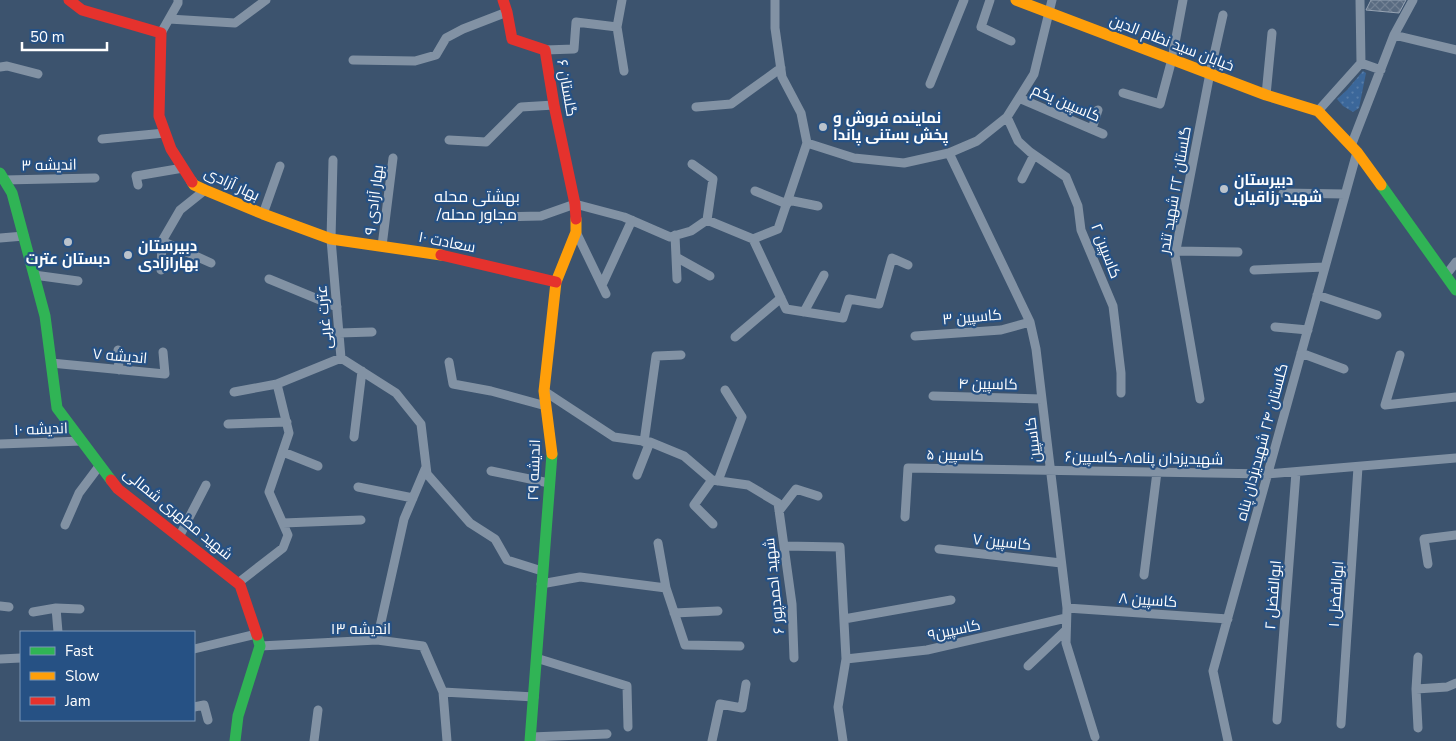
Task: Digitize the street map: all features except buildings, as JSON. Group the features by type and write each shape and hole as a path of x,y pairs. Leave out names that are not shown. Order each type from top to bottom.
{"street":[{"path":"69,0 82,10 161,33 178,0"},
{"path":"169,19 235,23 266,0"},
{"name":"گلستان ۶","path":"503,0 512,39 545,50 554,105 575,204"},
{"path":"622,0 617,27 624,71"},
{"path":"753,239 778,229 807,142 802,113 782,77 775,28 775,0"},
{"path":"930,84 964,0"},
{"path":"990,0 982,27 1011,41"},
{"name":"خیابان سید نظام الدین","path":"1016,0 1266,95 1318,111"},
{"path":"807,142 854,158 904,164 949,153 977,141 1007,118 1034,74 1052,0"},
{"path":"1123,93 1160,104 1172,59 1183,0"},
{"path":"1360,0 1361,63 1318,111 1354,149 1456,290"},
{"name":"گلستان ۲۴ شهیدیزدان پناه","path":"1228,741 1213,672 1345,194 1354,149 1394,35 1414,0"},
{"path":"353,60 415,61 436,55 446,38 463,29 507,12"},
{"name":"گلستان ۲۲ شهید تندر","path":"1200,399 1175,255 1223,15"},
{"path":"545,50 574,48 576,22 617,27"},
{"name":"بهار آزادی","path":"161,33 158,116 171,149 194,184 263,214 331,239"},
{"path":"1266,95 1272,33"},
{"path":"1394,35 1456,50"},
{"path":"1361,63 1381,70"},
{"path":"3,67 38,74"},
{"path":"696,107 731,104 781,68"},
{"name":"کاسپین یکم","path":"1019,98 1103,134"},
{"path":"449,140 486,142 521,107 554,105"},
{"path":"1092,129 1098,110"},
{"name":"کاسپین ۲","path":"1007,118 1018,141 1034,155 1066,176 1078,206 1081,230 1113,306 1121,374 1121,393"},
{"path":"102,139 165,133"},
{"name":"کاسپین","path":"949,153 1030,322 1036,349 1067,608 1066,643 1095,737"},
{"path":"1022,179 1034,155"},
{"name":"بهار آزادی ۹","path":"382,246 393,158"},
{"name":"عترت غربی","path":"332,160 331,239 341,358 396,393 421,424 427,470"},
{"path":"503,217 541,216 575,204 624,217 670,237 691,231 706,220 712,179 692,164"},
{"path":"263,214 280,166"},
{"path":"138,186 136,176 183,168"},
{"name":"اندیشه ۳","path":"2,177 95,178"},
{"name":"شهید مطهری شمالی","path":"2,177 12,193 44,316 56,408 118,489 238,583"},
{"path":"161,270 162,242 180,210 205,190"},
{"path":"755,191 787,202 818,206"},
{"path":"1283,192 1345,194"},
{"name":"اندیشه ۲۹","path":"531,739 552,449 544,391 556,282 576,232 575,204"},
{"path":"602,285 632,220"},
{"path":"706,220 753,239 786,308 843,318 849,299 879,304 892,258 908,265"},
{"path":"576,232 606,294"},
{"path":"675,235 677,279"},
{"path":"0,238 24,236"},
{"name":"سعادت ۱۰","path":"331,239 440,255 556,282"},
{"path":"162,242 211,263"},
{"path":"1176,251 1238,252"},
{"path":"676,257 710,276"},
{"path":"1446,275 1456,262"},
{"path":"1254,270 1325,267"},
{"path":"34,275 78,281"},
{"path":"804,312 824,275"},
{"path":"269,279 337,307"},
{"path":"1317,295 1377,315"},
{"path":"735,337 781,298"},
{"name":"کاسپین ۳","path":"915,336 1001,330 1030,322"},
{"path":"1275,327 1308,330"},
{"path":"339,333 372,332"},
{"path":"118,350 119,370"},
{"name":"اندیشه ۷","path":"51,363 165,374 163,352"},
{"path":"1302,353 1344,369"},
{"path":"637,475 647,442 656,356 681,355"},
{"path":"1400,355 1385,405 1456,397"},
{"path":"234,392 277,384 341,358"},
{"path":"449,362 453,384 491,391 546,406"},
{"path":"354,438 362,371"},
{"path":"235,741 238,716 260,646 238,583 283,548 288,535 269,492 289,433 277,384"},
{"path":"713,524 694,505 715,480 742,417 725,390"},
{"path":"544,391 614,437 647,442 684,456 715,480 748,485 778,503 779,511"},
{"name":"کاسپین ۴","path":"933,396 1042,399"},
{"path":"228,424 287,422"},
{"name":"اندیشه ۱۰","path":"0,444 82,442"},
{"path":"283,452 318,466"},
{"name":"شهیدیزدان پناه۸-کاسپین۶","path":"1050,470 1268,474 1456,458"},
{"path":"65,525 79,493 100,465"},
{"name":"ابوالفضل ۱","path":"1341,724 1358,466"},
{"name":"کاسپین ۵","path":"905,517 908,468 1050,470"},
{"path":"377,640 404,519 427,470 470,523 495,539 507,560 542,571"},
{"path":"491,471 549,483"},
{"path":"1144,575 1157,472"},
{"name":"ابوالفضل ۲","path":"1277,720 1296,472"},
{"path":"179,537 206,485"},
{"path":"358,487 413,498"},
{"path":"779,511 796,489 818,496"},
{"name":"شهید احمدپور ۶","path":"779,511 792,604 794,658"},
{"path":"283,523 361,520"},
{"path":"1428,564 1424,539 1456,535"},
{"path":"658,543 666,588 685,645 740,646"},
{"path":"784,546 840,547 846,659 838,707 843,741"},
{"name":"کاسپین ۷","path":"939,549 1061,563"},
{"path":"541,584 580,578 666,588"},
{"path":"844,619 951,600"},
{"path":"56,608 58,631"},
{"path":"33,612 56,608 80,609"},
{"name":"کاسپین ۸","path":"1067,608 1228,619"},
{"path":"674,613 718,611"},
{"name":"کاسپین۹","path":"846,659 927,650 1066,618"},
{"path":"1028,666 1066,630"},
{"path":"195,649 256,634"},
{"name":"اندیشه ۱۳","path":"260,646 377,640 423,646 443,692 447,741"},
{"path":"1418,657 1416,689 1418,728"},
{"path":"0,659 20,658"},
{"path":"536,658 627,686 628,727"},
{"path":"1416,689 1447,687 1456,683"},
{"path":"712,741 720,704 742,708 746,684"},
{"path":"443,692 534,696"},
{"path":"195,707 204,705 208,720"},
{"path":"314,741 318,710"},
{"path":"531,739 607,734"}],"shaded area":[{"path":"1363,71 1366,73 1359,108 1353,112 1343,106 1337,99"}],"traffic: fast":[{"path":"0,173 12,193 45,316 57,408 111,480"},
{"path":"1381,185 1456,290"},
{"path":"530,741 552,454"},
{"path":"235,741 238,716 260,646 257,635"}],"traffic: slow":[{"path":"1016,0 1266,95 1318,111 1357,152 1381,185"},
{"path":"192,182 194,185 205,190 263,214 331,239 441,255"},
{"path":"552,454 544,391 556,282 576,232 576,219"}],"traffic: jam":[{"path":"69,0 82,10 161,33 159,116 171,149 192,182"},
{"path":"503,0 512,39 545,50 554,105 575,204 576,219"},
{"path":"441,255 556,282"},
{"path":"111,480 118,489 240,585 257,635"}],"place":[{"name":"نماینده فروش و پخش بستنی پاندا","path":"823,127"},
{"name":"دبیرستان شهید رزاقیان","path":"1224,189"},
{"name":"دبستان عترت","path":"68,242"},
{"name":"دبیرستان بهارازادی","path":"128,255"}],"district":[{"name":"بهشتی محله /مجاور محله","path":"477,205"}]}
